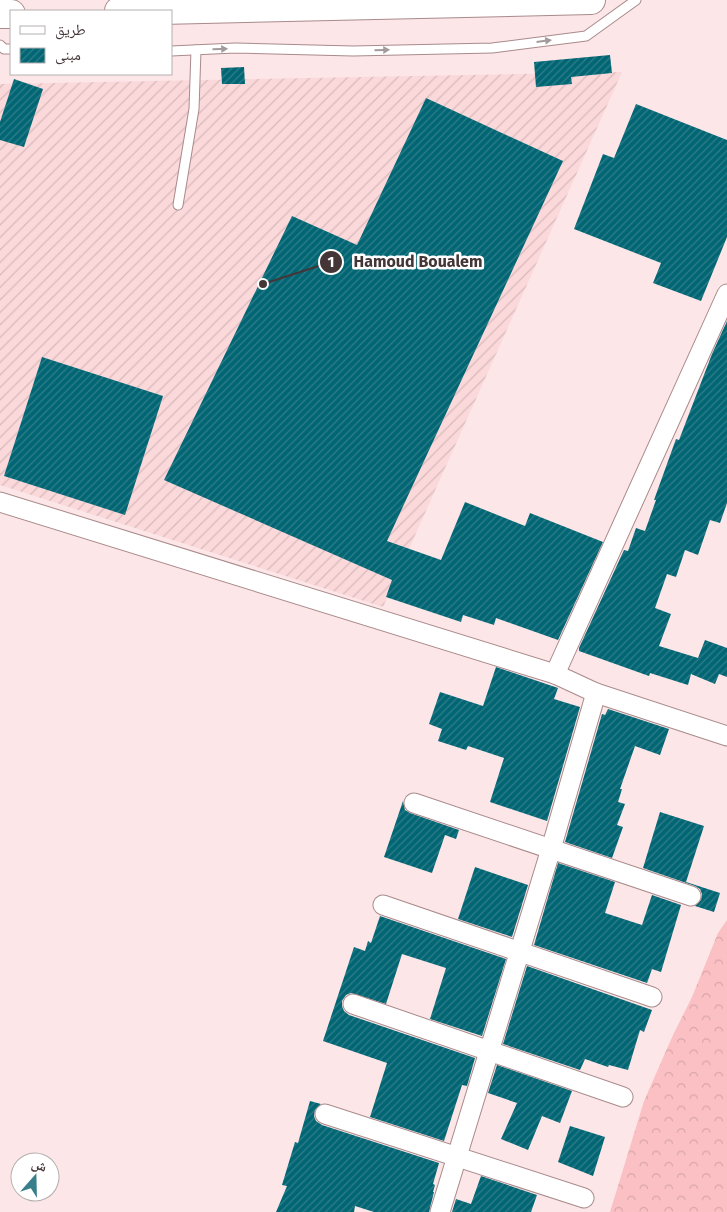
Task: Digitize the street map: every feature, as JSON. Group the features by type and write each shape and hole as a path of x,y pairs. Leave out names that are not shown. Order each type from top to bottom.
{"highway":[{"path":"162,10 591,0"}],"street":[{"path":"555,674 727,294"},
{"path":"0,502 555,674 596,693 727,736"},
{"path":"440,1212 551,849 596,693"},
{"path":"414,803 691,896"},
{"path":"383,906 652,997"},
{"path":"353,1004 624,1097"},
{"path":"326,1114 584,1198"}],"lane":[{"path":"172,51 235,48 353,51 492,48 586,36 636,0"},
{"path":"178,205 194,108 196,50"}],"shaded area":[{"path":"622,72 383,607 0,485 0,84"}],"green space":[{"path":"727,920 727,1212 610,1212 644,1101 692,997 718,933"}],"building":[{"path":"610,55 612,73 571,77 572,84 536,87 534,62"},
{"path":"244,67 245,84 222,84 221,68"},
{"path":"14,79 43,89 24,147 0,140 0,122"},
{"path":"426,98 563,161 387,541 441,560 465,502 525,526 530,513 603,542 558,640 496,618 494,625 463,615 461,622 386,597 392,580 164,480 292,216 357,245"},
{"path":"636,104 727,140 727,237 701,301 653,283 661,263 574,229 603,154 614,158"},
{"path":"727,321 727,503 720,523 710,520 698,555 685,550 676,577 667,574 655,608 671,614 659,646 698,658 705,640 727,648 727,677 719,674 715,684 691,674 688,685 650,673 649,676 579,651 579,648 624,550 628,551 636,528 645,531 676,439 679,440 712,354"},
{"path":"42,357 163,396 125,515 4,476"},
{"path":"496,667 558,688 554,699 580,707 547,821 490,802 504,758 468,746 466,750 438,741 442,729 429,724 440,692 483,706"},
{"path":"608,709 669,729 660,755 635,746 620,789 622,789 618,802 625,804 617,825 623,827 612,858 565,842 602,714 605,715"},
{"path":"403,801 405,810 410,813 459,830 456,839 445,835 432,873 384,857"},
{"path":"660,812 704,826 686,882 720,893 714,912 695,906 701,900 702,894 700,889 643,868"},
{"path":"558,863 615,882 605,913 642,925 652,895 681,905 661,972 652,969 647,983 534,945"},
{"path":"475,867 528,885 512,937 458,919"},
{"path":"380,916 506,959 482,1036 430,1019 446,968 402,954 386,1004 351,993 346,995 342,1001 344,1011 349,1015 475,1058 467,1086 462,1085 444,1141 370,1117 387,1063 323,1041 354,947 365,951 368,941 371,943"},
{"path":"527,966 652,1010 644,1032 640,1030 628,1070 609,1065 608,1067 585,1059 580,1070 503,1044"},
{"path":"497,1065 572,1091 560,1123 542,1116 528,1150 501,1139 517,1103 488,1093"},
{"path":"310,1101 321,1104 315,1110 314,1116 316,1121 322,1125 439,1163 433,1184 435,1185 434,1192 429,1212 374,1212 355,1206 354,1212 276,1212 287,1186 282,1185 295,1142 298,1143"},
{"path":"570,1126 605,1137 593,1176 558,1162"},
{"path":"481,1176 537,1195 531,1212 452,1212 456,1199 471,1204"}],"place":[{"name":"Hamoud Boualem","path":"263,284"}]}
